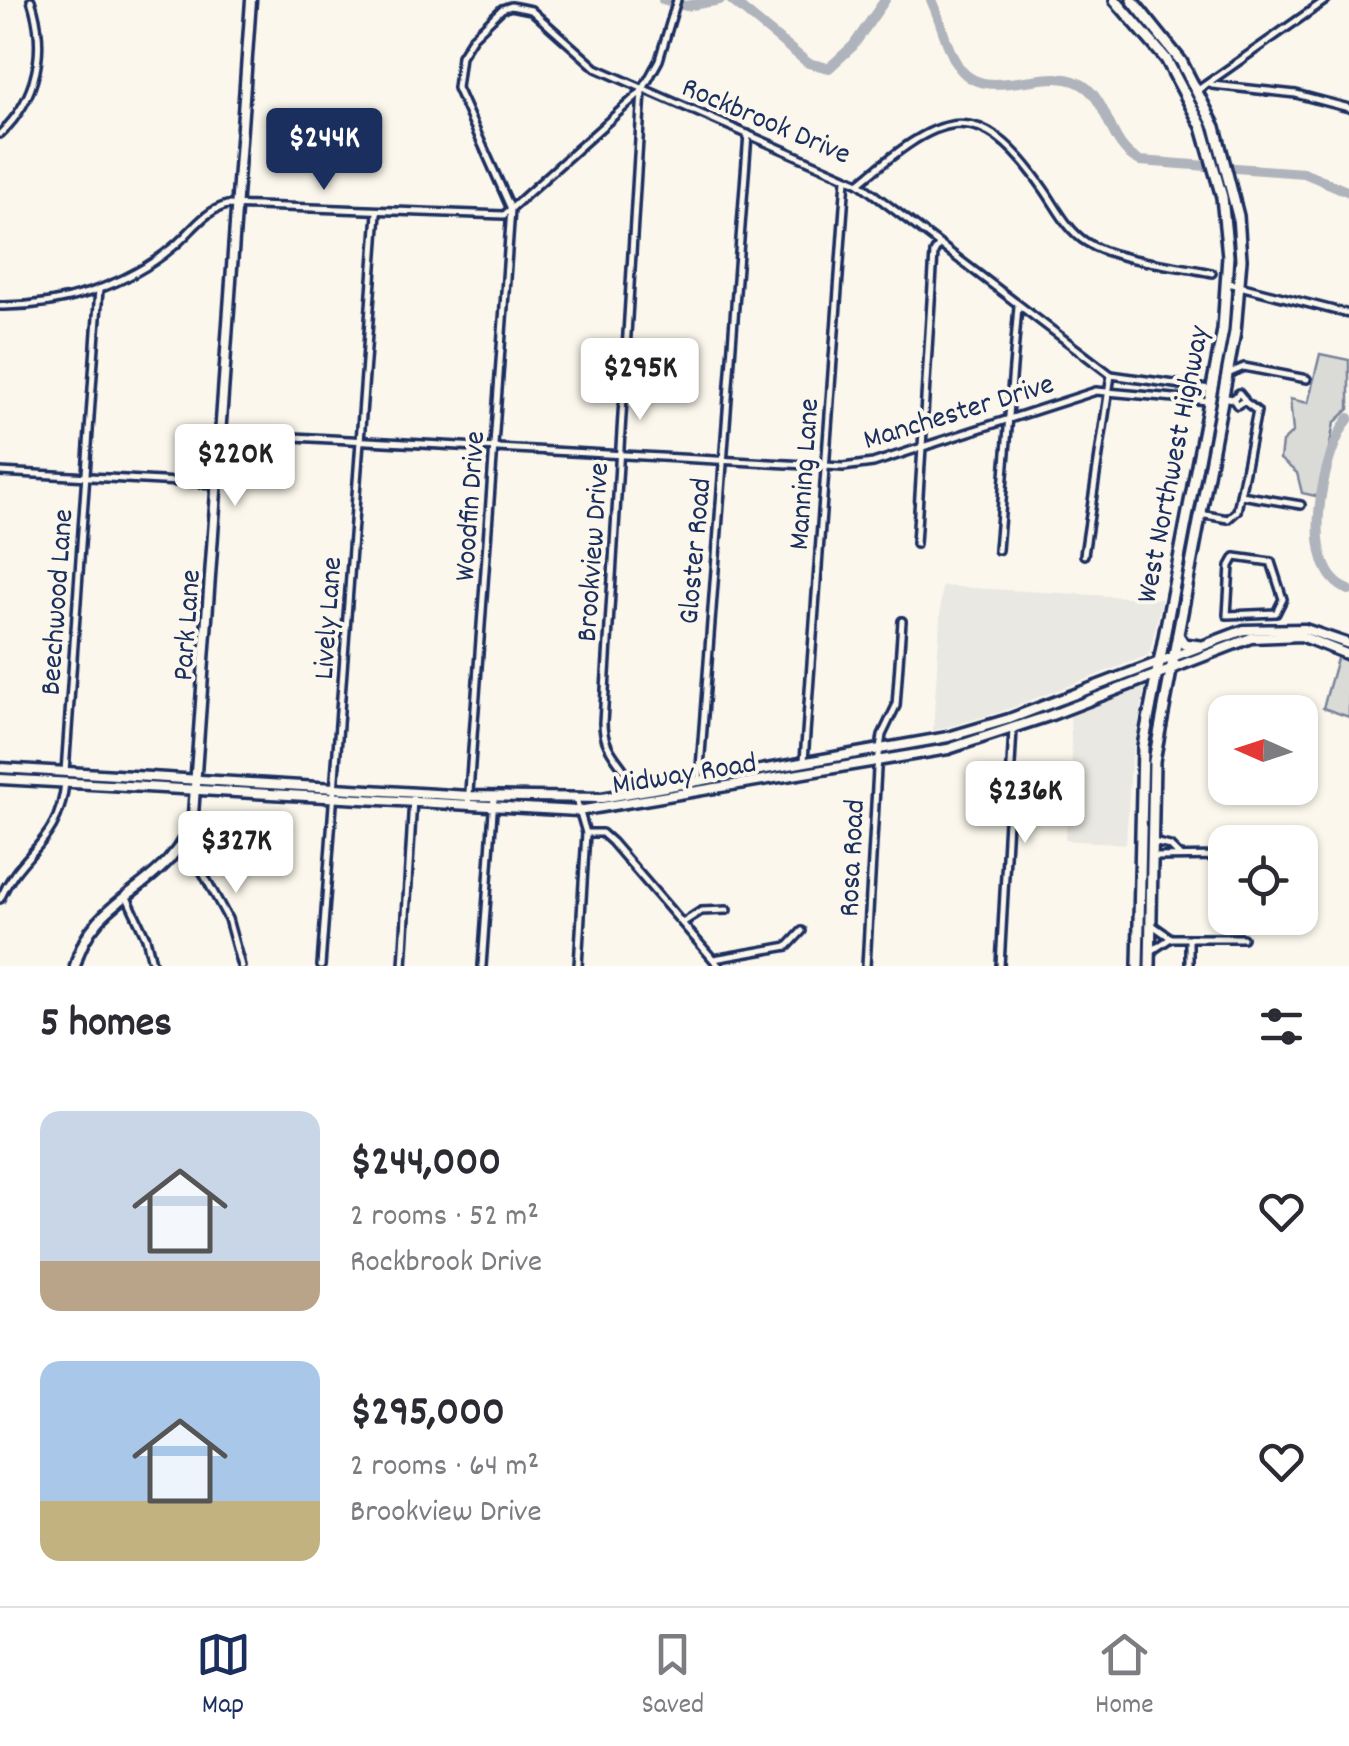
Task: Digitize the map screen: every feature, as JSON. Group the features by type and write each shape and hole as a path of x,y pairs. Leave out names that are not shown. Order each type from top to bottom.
{"main road":[{"name":"Park Lane","path":"74,966 88,930 126,895 155,878 184,840 196,790 252,0"},
{"name":"West Northwest Highway","path":"1115,0 1160,51 1187,95 1207,140 1222,197 1228,284 1156,673 1140,790 1138,966"},
{"name":"West Northwest Highway","path":"1132,0 1174,50 1198,90 1224,156 1236,208 1241,287 1227,375 1228,398 1200,514 1154,761 1150,966"},
{"path":"1187,95 1198,90"},
{"path":"1210,389 1228,398"},
{"path":"1208,401 1228,398"},
{"name":"Midway Road","path":"0,780 413,803 576,799 804,769 878,764 1013,729 1156,673 1200,646 1261,632 1305,629 1349,644"},
{"path":"1177,631 1184,644 1200,646"},
{"name":"Midway Road","path":"494,802 578,812 702,794 1009,718 1159,662 1171,663 1261,632 1309,637 1349,655"},
{"path":"1070,696 1074,707"},
{"path":"1009,718 1013,729"},
{"name":"Midway Road","path":"0,768 414,792 469,801"},
{"path":"1140,790 1145,793 1151,828"},
{"path":"1139,856 1151,857"}],"street":[{"path":"0,134 28,100 34,80 39,52 31,0"},
{"name":"Brookview Drive","path":"636,805 602,734 642,91 668,34 677,0"},
{"path":"1198,90 1326,0"},
{"path":"0,306 37,304 100,288 153,263 212,210 238,206 500,216 510,209 457,88 462,56 489,19 511,6 531,10 580,56 642,91"},
{"path":"1209,84 1296,94 1349,108"},
{"name":"Rockbrook Drive","path":"510,209 642,91 859,183 1110,375 1210,389"},
{"path":"859,183 935,128 954,122 975,125 1012,147 1065,221 1087,243 1212,273"},
{"name":"Gloster Road","path":"702,794 699,782 748,133"},
{"name":"Manning Lane","path":"804,769 846,178"},
{"name":"Woodfin Drive","path":"469,801 510,209"},
{"name":"Lively Lane","path":"321,966 378,213"},
{"path":"916,544 934,253 939,244"},
{"path":"1228,284 1349,314"},
{"name":"Beechwood Lane","path":"0,899 13,872 49,837 63,803 100,288"},
{"path":"998,550 1018,306"},
{"path":"1232,349 1244,367"},
{"path":"1227,375 1244,367 1307,379"},
{"path":"1084,555 1110,375"},
{"path":"1108,390 1208,401"},
{"name":"Manchester Drive","path":"222,433 825,467 873,464 1108,390"},
{"path":"1200,514 1234,518 1241,495 1257,411 1244,401 1238,405 1228,398"},
{"path":"0,472 218,484"},
{"path":"1241,495 1300,505"},
{"path":"1238,556 1267,560 1274,567 1282,606 1256,617 1230,617 1225,611 1230,566 1238,556"},
{"path":"1261,632 1265,616"},
{"path":"1256,617 1261,632"},
{"name":"Rosa Road","path":"866,966 879,752 882,734 896,706 902,621"},
{"path":"1000,966 1013,729"},
{"path":"403,966 414,792"},
{"path":"576,799 586,832 578,966"},
{"path":"482,966 494,802"},
{"path":"586,832 602,834 612,842 720,966"},
{"path":"184,840 228,919 240,966"},
{"path":"1151,842 1170,846 1180,856"},
{"path":"1151,857 1208,856"},
{"path":"126,895 146,938 153,966"},
{"path":"684,922 701,912 726,910"},
{"path":"1150,924 1170,938 1243,938"},
{"path":"714,959 788,946 802,930"},
{"path":"1150,952 1170,938"},
{"path":"1189,940 1189,966"}],"shaded area":[{"path":"1320,354 1349,360 1349,409 1334,423 1320,497 1302,493 1297,473 1280,459 1282,442 1293,432 1290,399 1308,403"},
{"path":"942,586 1162,599 1149,655 1000,712 933,731"},
{"path":"1338,655 1349,661 1349,717 1323,708"},
{"path":"1145,687 1131,764 1126,844 1065,840 1072,763 1070,715"}],"waterway":[{"path":"663,0 686,6 720,0"},
{"path":"731,0 808,63 829,68 853,46 885,0"},
{"path":"931,0 953,57 969,77 1001,84 1072,80 1095,96 1122,146 1140,161 1304,173 1349,192"},
{"path":"1349,418 1331,456 1319,509 1323,560 1333,578 1349,590"}]}
